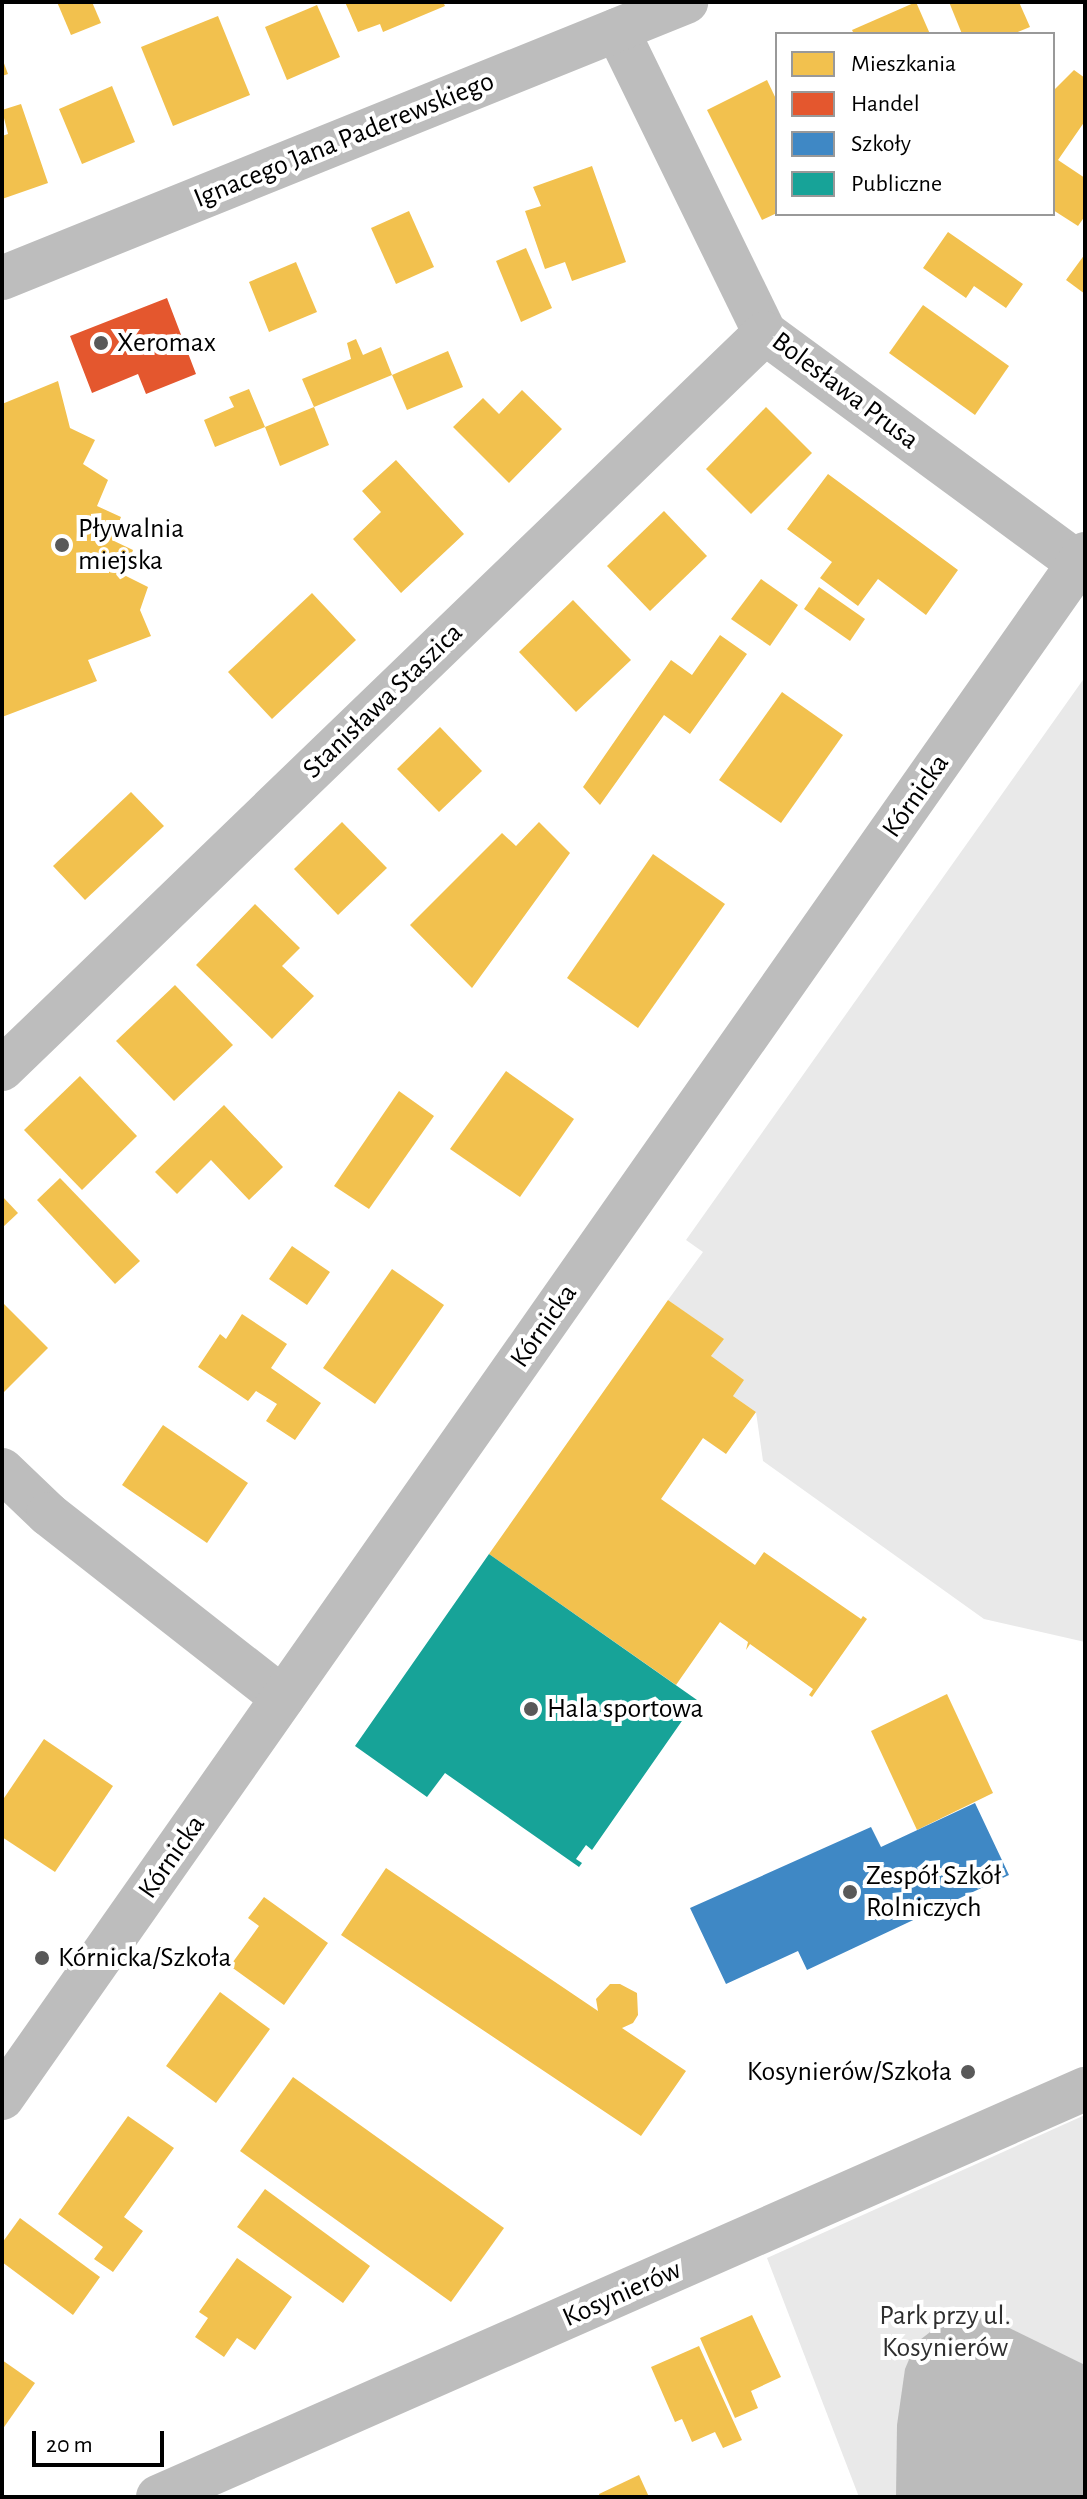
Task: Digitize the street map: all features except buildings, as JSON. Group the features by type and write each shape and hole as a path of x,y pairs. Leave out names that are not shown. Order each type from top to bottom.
{"street":[{"name":"Ignacego Jana Paderewskiego","path":"2,278 686,2"},
{"name":"Bolesława Prusa","path":"617,30 765,333 1082,558"},
{"name":"Stanisława Staszica","path":"2,1069 765,333"},
{"name":"Kórnicka","path":"2,2098 1082,558"},
{"path":"2,1470 48,1514 283,1698"},
{"name":"Kosynierów","path":"158,2497 1085,2089"}],"green space":[{"path":"1085,677 1085,1642 984,1619 763,1461 756,1412 733,1396 711,1356 723,1339 668,1300 703,1252 686,1240"},
{"name":"Park przy ul. Kosynierów","path":"1085,2115 1085,2497 859,2497 767,2258"}],"shaded area":[{"path":"987,2317 1085,2365 1085,2497 896,2497 897,2425 905,2369 916,2343 934,2329"}],"place":[{"name":"Xeromax","path":"101,343"},
{"name":"Pływalnia miejska","path":"62,545"},
{"name":"Hala sportowa","path":"531,1709"},
{"name":"Zespół Szkół Rolniczych","path":"850,1892"},
{"name":"Kórnicka/Szkoła","path":"42,1958"},
{"name":"Kosynierów/Szkoła","path":"968,2072"}]}
